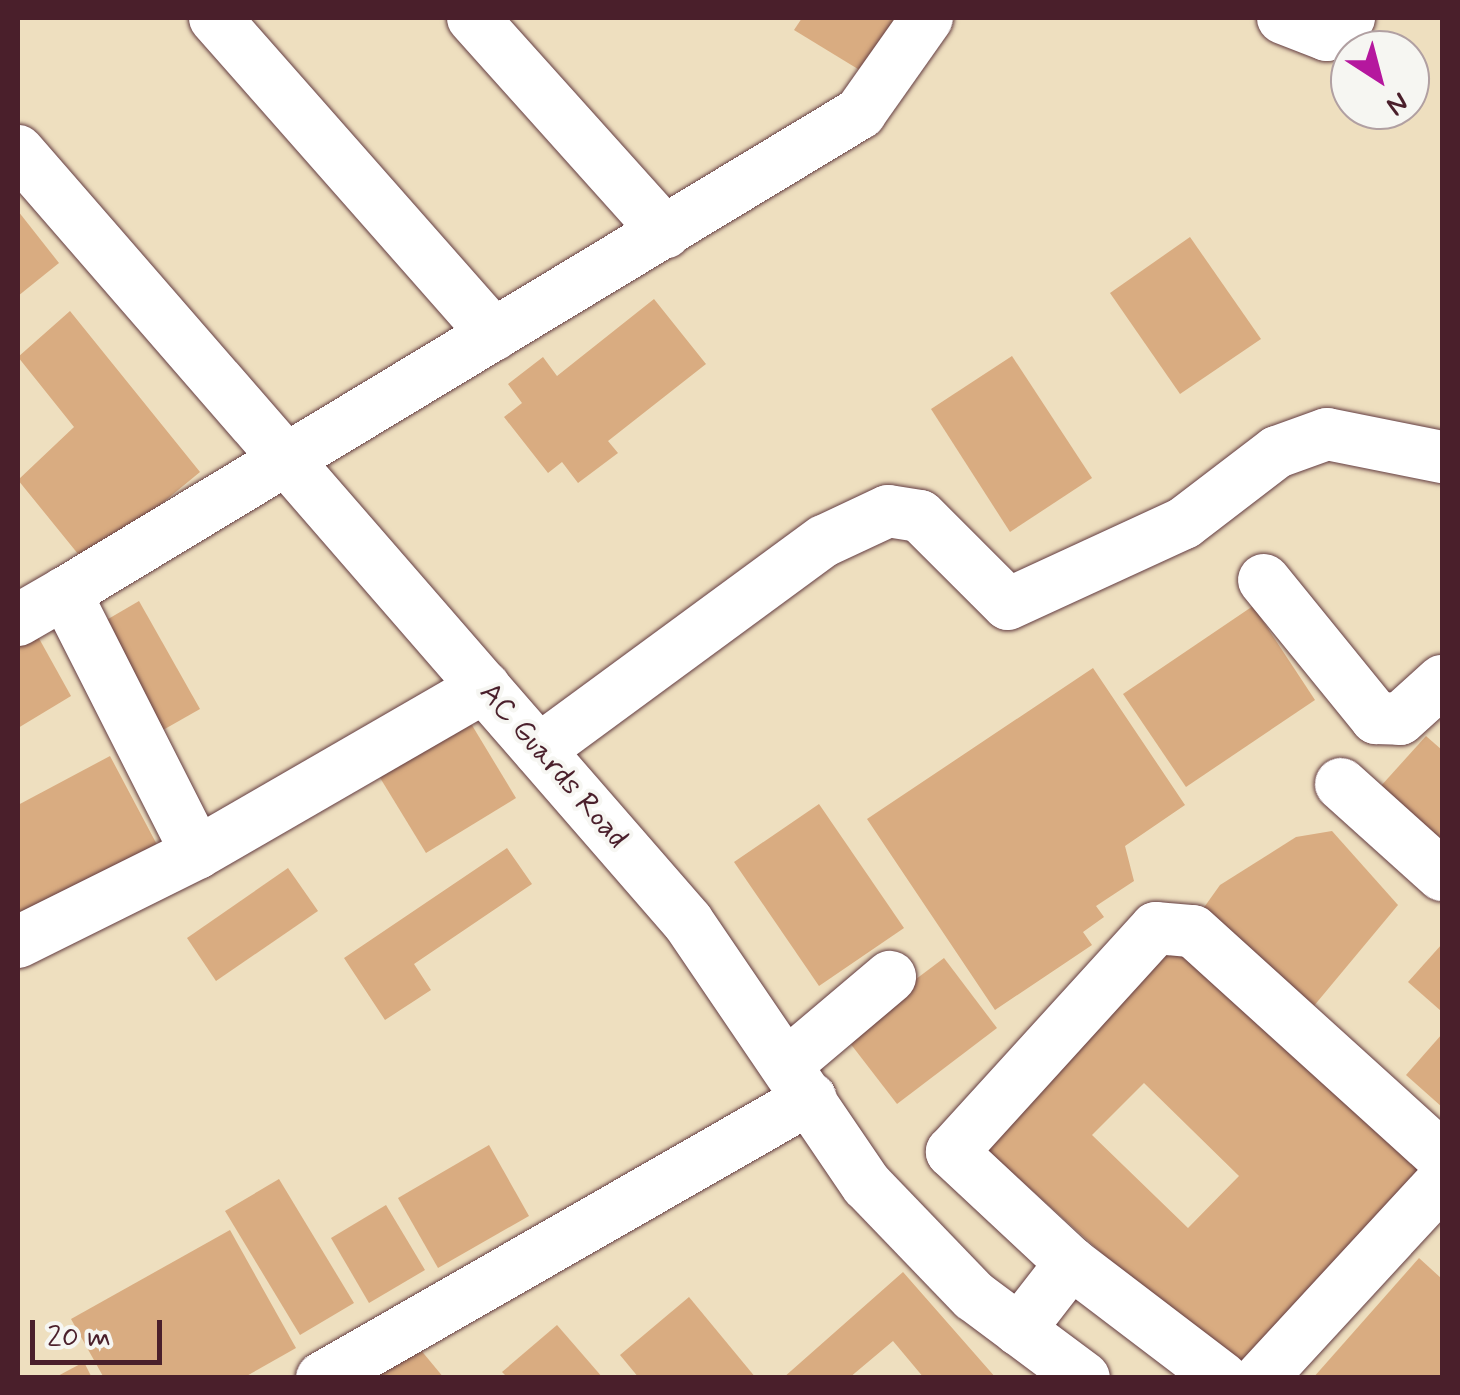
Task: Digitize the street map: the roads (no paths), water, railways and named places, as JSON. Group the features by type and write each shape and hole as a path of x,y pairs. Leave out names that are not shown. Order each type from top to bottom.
{"street":[{"path":"215,18 494,335"},
{"path":"474,18 666,232"},
{"path":"18,620 292,462 860,114 928,18"},
{"path":"1283,18 1327,35 1349,18"},
{"name":"AC Guards Road","path":"18,151 688,922 867,1185 1019,1330 1084,1378"},
{"path":"539,750 824,541 888,511 920,516 1008,604 1184,524 1277,452 1328,434 1442,457"},
{"path":"1264,580 1388,724 1442,681"},
{"path":"64,593 197,853"},
{"path":"18,942 197,853 484,687"},
{"path":"1342,784 1442,875"},
{"path":"1222,1378 1071,1263 952,1152 1156,928 1193,932 1442,1158"},
{"path":"322,1378 798,1081 890,976"},
{"path":"1261,1378 1442,1182"},
{"path":"1308,1378 1442,1217"},
{"path":"1019,1330 1071,1263"}]}
